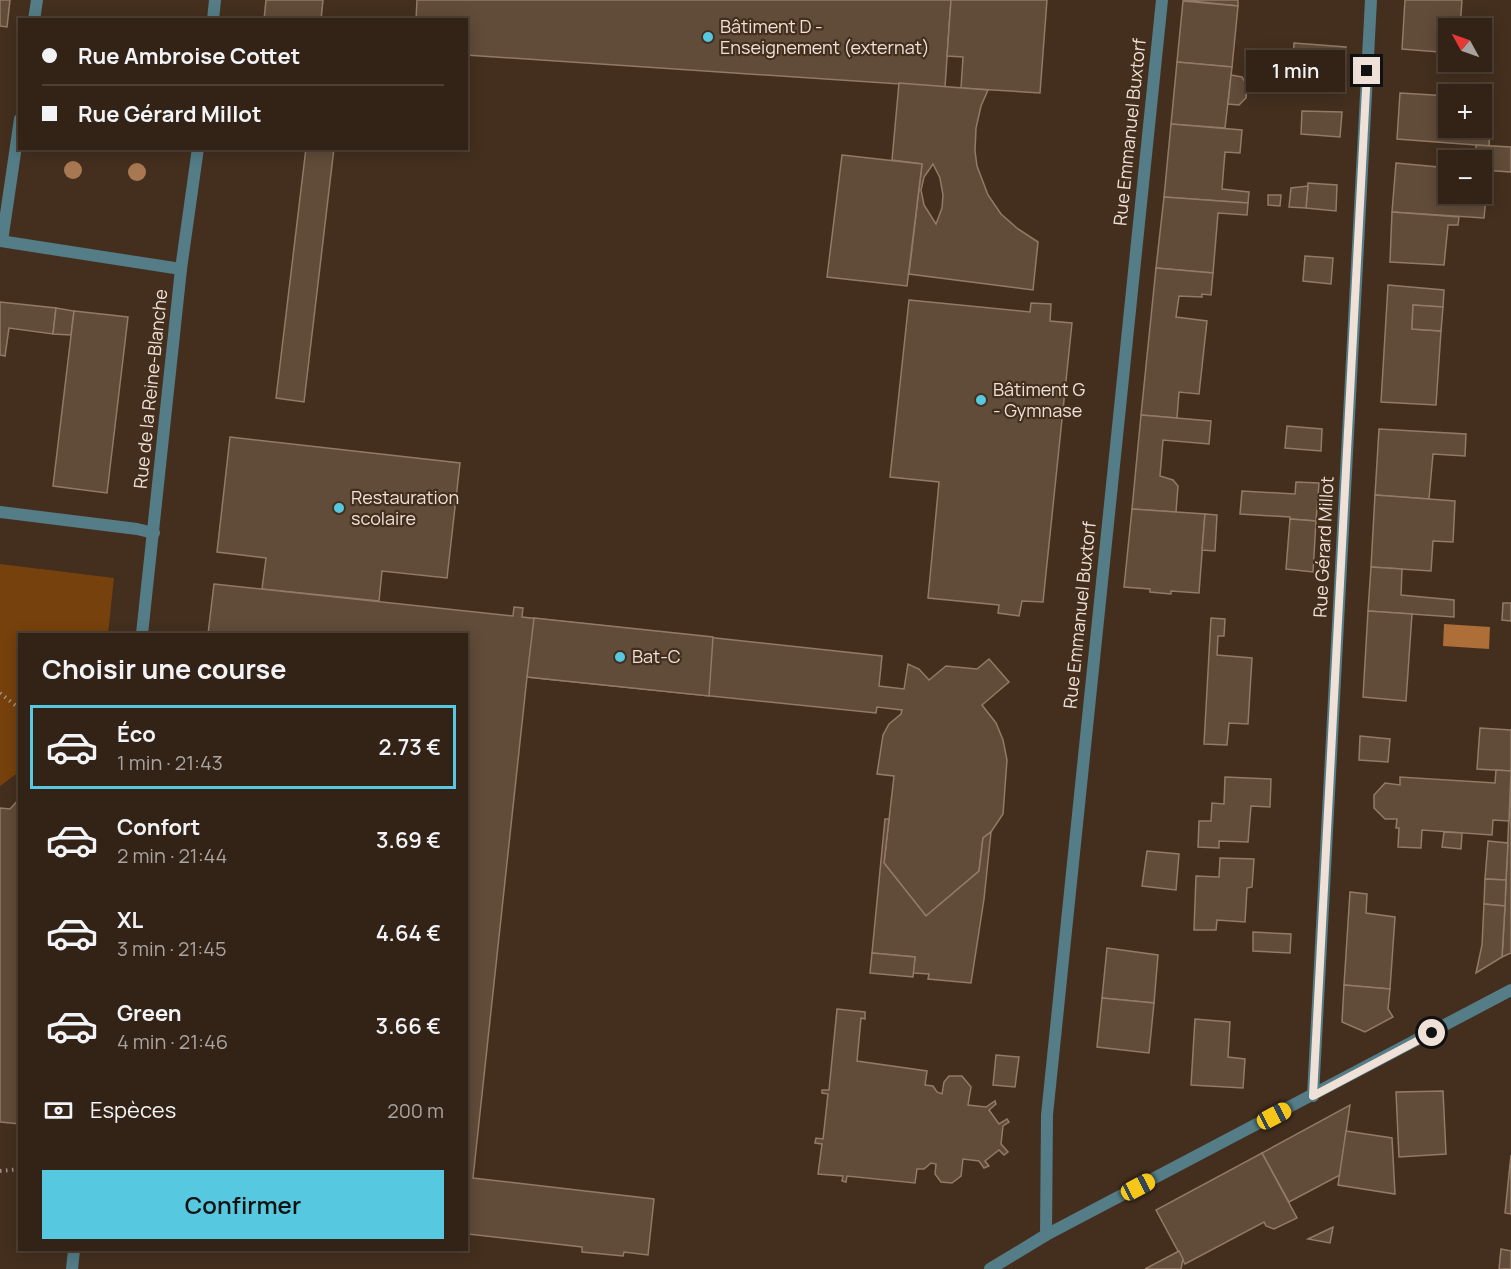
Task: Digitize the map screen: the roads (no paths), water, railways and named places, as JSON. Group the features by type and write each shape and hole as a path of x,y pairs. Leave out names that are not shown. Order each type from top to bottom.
{"street":[{"path":"34,18 37,0"},
{"path":"213,18 215,0"},
{"name":"Rue Emmanuel Buxtorf","path":"1046,1235 1047,1115 1162,0"},
{"name":"Rue Gérard Millot","path":"1313,1096 1371,0"},
{"path":"18,132 1,241 181,269"},
{"name":"Rue de la Reine-Blanche","path":"142,633 181,269 198,150"},
{"path":"0,512 154,534"},
{"path":"990,1269 1046,1235 1511,990"},
{"path":"72,1269 74,1251"}],"place":[{"name":"Bâtiment D - Enseignement (externat)","path":"708,37"},
{"name":"Bâtiment G - Gymnase","path":"981,400"},
{"name":"Restauration scolaire","path":"339,508"},
{"name":"Bat-C","path":"620,657"}]}
